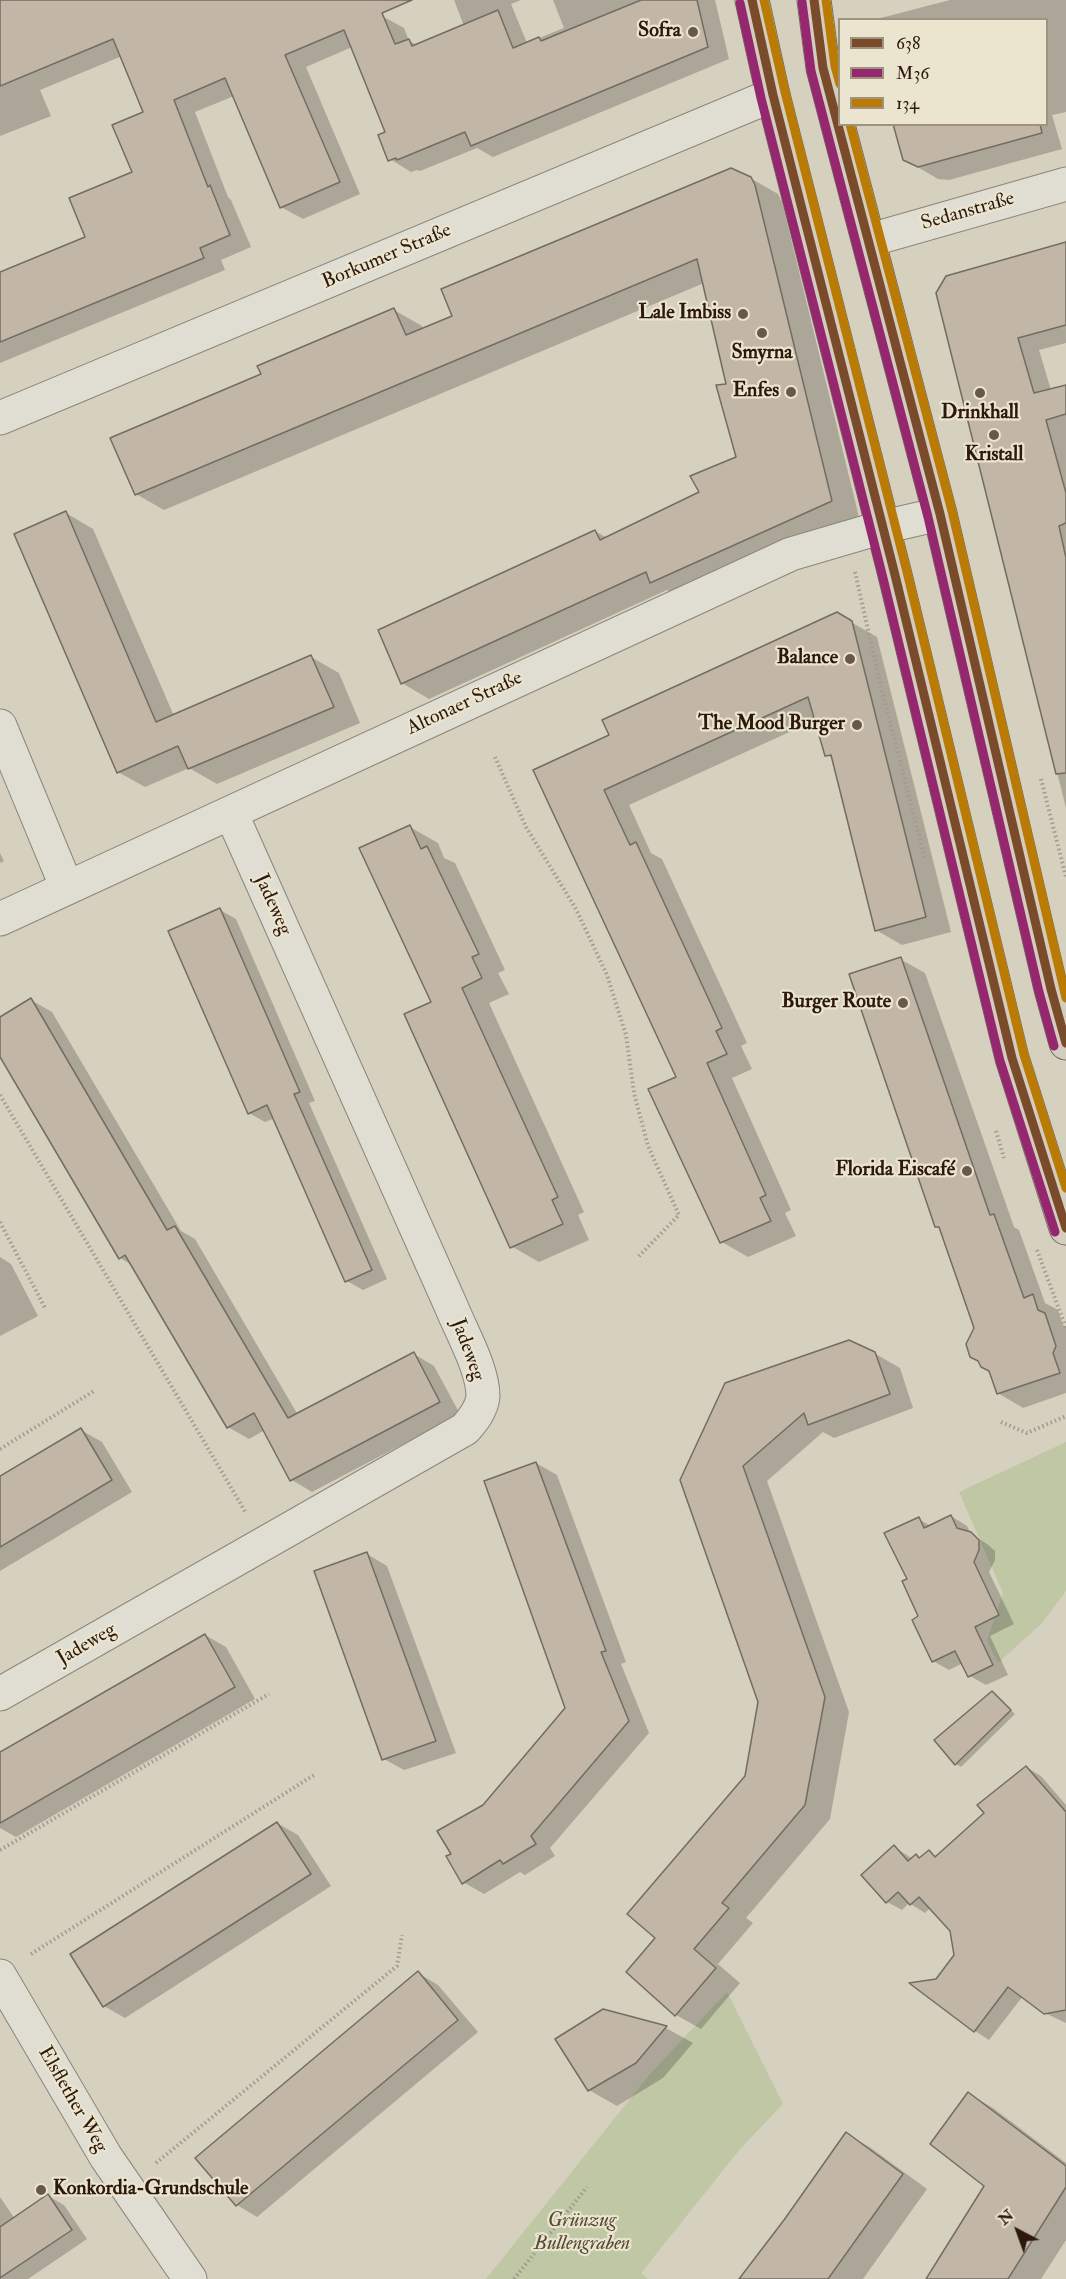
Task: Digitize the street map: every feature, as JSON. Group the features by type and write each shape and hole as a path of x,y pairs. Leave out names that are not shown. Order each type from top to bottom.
{"main road":[{"path":"752,0 773,96 882,527 1012,1058 1066,1228"},
{"path":"814,0 823,68 838,123"},
{"path":"839,126 940,514 1051,989 1066,1043"}],"street":[{"name":"Borkumer Straße","path":"0,418 773,96"},
{"name":"Sedanstraße","path":"870,240 1066,184"},
{"name":"Altonaer Straße","path":"0,919 791,554 882,527 940,514"},
{"path":"0,726 67,888"},
{"name":"Jadeweg","path":"0,1694 465,1430 477,1413 483,1398 479,1375 451,1306 231,813"},
{"name":"Elsflether Weg","path":"0,1976 106,2157 190,2279"}],"path":[{"path":"495,757 526,827 576,909 607,975 626,1035 634,1094 648,1146 679,1215 638,1257"},
{"path":"0,1095 251,1522"},
{"path":"0,1222 45,1308"},
{"path":"0,1449 94,1391"},
{"path":"1001,1422 1027,1433 1066,1416"},
{"path":"0,1851 269,1694"},
{"path":"31,1954 314,1775"},
{"path":"156,2163 397,1966 402,1935"},
{"path":"514,2279 587,2187"}],"green space":[{"path":"1066,1442 1066,1591 1042,1623 998,1663 987,1640 1003,1593 959,1492"},
{"name":"Grünzug Bullengraben","path":"727,1992 783,2104 740,2149 641,2273 648,2279 486,2279 650,2074"}],"building":[{"path":"0,0 412,0 382,13 395,44 409,39 412,46 498,10 513,48 539,37 541,41 641,0 697,0 708,47 471,146 465,132 397,160 396,158 388,161 378,135 385,132 344,30 285,55 340,182 280,208 225,78 174,100 208,187 210,185 230,235 200,248 204,258 0,342 0,272 85,237 69,198 132,172 112,125 143,112 113,39 0,86"},
{"path":"894,126 1040,126 1042,133 918,167 903,160"},
{"path":"731,168 751,177 755,185 832,501 650,583 646,572 401,684 378,630 595,530 600,540 699,492 690,476 736,457 716,385 726,384 697,259 135,495 110,438 261,374 257,366 394,308 406,335 452,316 441,289"},
{"path":"1066,242 1066,325 1018,338 1034,393 1066,385 1066,414 1046,420 1066,493 1066,523 1059,526 1066,558 1066,773 1056,774 936,293 946,276"},
{"path":"66,511 156,722 311,655 334,707 188,769 178,746 117,773 14,534"},
{"path":"837,612 852,621 926,917 875,931 831,755 825,756 808,697 604,790 630,845 636,842 722,1028 716,1031 727,1054 707,1063 766,1195 760,1198 771,1221 720,1243 648,1089 676,1077 533,770 609,735 602,720"},
{"path":"410,825 421,849 427,846 479,954 472,957 482,978 462,988 558,1197 552,1200 563,1224 510,1248 404,1014 431,1002 359,848"},
{"path":"220,908 300,1092 294,1094 372,1270 345,1282 267,1105 248,1114 168,931"},
{"path":"901,957 990,1215 994,1214 1024,1298 1033,1294 1038,1310 1045,1313 1056,1346 1053,1353 1060,1373 997,1394 989,1371 970,1357 966,1344 974,1328 939,1227 935,1227 849,974"},
{"path":"31,998 167,1230 175,1226 288,1418 414,1352 440,1402 290,1481 254,1413 227,1428 125,1255 119,1259 0,1057 0,1017"},
{"path":"849,1340 875,1352 890,1394 808,1425 804,1413 743,1466 825,1697 805,1805 722,1903 729,1908 694,1949 716,1968 675,2016 626,1972 655,1938 627,1914 745,1776 758,1702 680,1480 725,1383"},
{"path":"81,1428 112,1480 0,1547 0,1476"},
{"path":"536,1462 606,1651 601,1652 629,1721 531,1836 536,1844 503,1864 500,1860 462,1884 446,1856 451,1854 437,1831 483,1805 565,1708 484,1481"},
{"path":"951,1515 957,1528 971,1532 979,1540 979,1550 974,1562 999,1615 975,1627 993,1665 968,1677 955,1651 932,1662 912,1620 918,1616 902,1581 907,1579 884,1533 919,1517 924,1528"},
{"path":"367,1552 436,1741 382,1760 314,1571"},
{"path":"205,1634 235,1687 0,1823 0,1752"},
{"path":"992,1691 1011,1710 955,1765 934,1740"},
{"path":"1026,1766 1066,1812 1066,2010 1044,2014 1008,1987 974,2032 909,1983 936,1979 954,1955 950,1931 919,1897 910,1905 898,1892 886,1903 861,1875 894,1845 908,1861 916,1854 919,1858 929,1850 935,1857 984,1813 977,1805"},
{"path":"277,1822 311,1874 103,2007 70,1954"},
{"path":"418,1971 458,2020 236,2206 195,2158"},
{"path":"603,2009 667,2026 636,2063 588,2091 555,2039"},
{"path":"968,2092 1066,2166 1066,2187 1008,2279 926,2279 984,2186 930,2144"},
{"path":"846,2132 903,2174 828,2279 739,2279 784,2220"},
{"path":"48,2194 72,2230 0,2278 0,2227"}],"transit line":[{"name":"638","path":"752,0 773,95 895,575 1012,1058 1066,1228"},
{"name":"134","path":"764,0 785,92 907,572 1024,1055 1066,1188"},
{"name":"638","path":"814,0 823,68 838,125"},
{"name":"134","path":"826,0 838,77"},
{"name":"M36","path":"802,2 811,71 928,517 1039,992 1054,1046"},
{"name":"M36","path":"740,3 761,98 883,578 1000,1061 1055,1232"},
{"name":"638","path":"838,126 940,514 1051,989 1066,1043"},
{"name":"134","path":"851,126 952,511 1066,998"}],"place":[{"name":"Sofra","path":"693,32"},
{"name":"Lale Imbiss","path":"743,314"},
{"name":"Smyrna","path":"762,333"},
{"name":"Enfes","path":"791,392"},
{"name":"Drinkhall","path":"980,393"},
{"name":"Kristall","path":"994,435"},
{"name":"Balance","path":"850,659"},
{"name":"The Mood Burger","path":"857,725"},
{"name":"Burger Route","path":"903,1003"},
{"name":"Florida Eiscafé","path":"967,1171"},
{"name":"Konkordia-Grundschule","path":"41,2190"}]}
